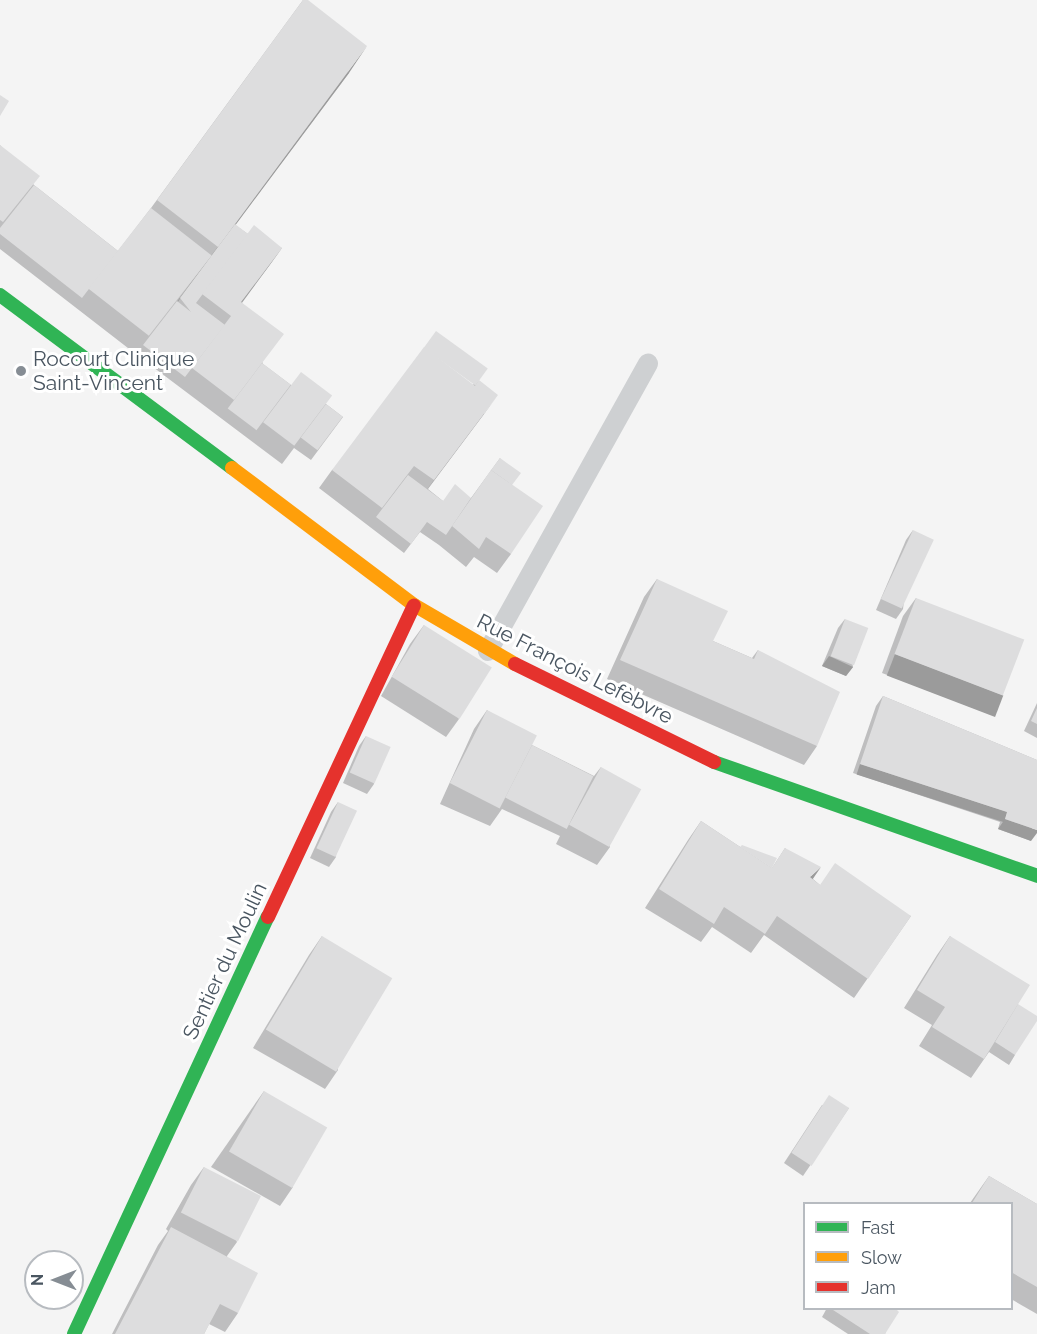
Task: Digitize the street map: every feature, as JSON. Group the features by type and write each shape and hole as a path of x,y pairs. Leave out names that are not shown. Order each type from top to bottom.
{"main road":[{"name":"Rue François Lefèbvre","path":"0,295 414,605 488,651 723,767 1037,876"},
{"name":"Sentier du Moulin","path":"74,1334 414,605"}],"lane":[{"path":"488,651 648,363"}],"building":[{"path":"303,0 308,0 367,46 218,247 157,200"},
{"path":"0,95 9,101 0,116"},
{"path":"0,145 40,176 3,222 0,220"},
{"path":"34,185 118,251 82,298 0,234 0,228"},
{"path":"151,208 212,255 149,336 88,288"},
{"path":"235,224 248,234 196,303 225,325 185,377 143,345 177,301 191,312 180,298"},
{"path":"254,225 282,248 241,302 284,334 234,400 192,368 231,316 202,294"},
{"path":"436,331 488,369 475,386 424,348"},
{"path":"424,347 475,386 479,380 498,395 434,480 414,466 382,508 332,470"},
{"path":"262,363 291,385 256,430 228,409"},
{"path":"301,372 332,395 294,446 263,422"},
{"path":"326,404 343,417 317,450 301,438"},
{"path":"500,458 521,473 512,485 491,470"},
{"path":"491,470 543,506 511,554 486,537 479,549 452,526"},
{"path":"408,475 443,501 455,484 471,498 446,535 427,522 411,544 376,517"},
{"path":"913,530 934,540 902,609 881,599"},
{"path":"657,579 728,611 713,641 754,659 758,650 840,692 817,746 620,660"},
{"path":"916,598 1024,640 1003,696 894,654"},
{"path":"845,619 868,628 854,665 831,656"},
{"path":"424,625 492,667 460,719 392,677"},
{"path":"883,696 1037,760 1037,830 1005,819 1007,812 860,764"},
{"path":"1037,708 1037,724 1031,721"},
{"path":"487,710 537,735 500,808 450,783"},
{"path":"366,736 391,747 374,784 350,773"},
{"path":"532,745 593,776 567,829 505,798"},
{"path":"601,767 641,789 609,847 569,825"},
{"path":"338,802 357,811 335,857 316,848"},
{"path":"701,821 772,868 785,848 821,867 810,877 820,885 835,863 911,916 868,979 777,916 765,934 724,907 714,924 659,889"},
{"path":"742,845 777,858 772,868 740,847"},
{"path":"322,936 392,978 336,1072 266,1029"},
{"path":"950,936 1030,985 984,1059 932,1027 945,1007 917,990"},
{"path":"1018,1004 1037,1016 1037,1021 1015,1055 995,1042"},
{"path":"264,1091 327,1128 292,1188 229,1152"},
{"path":"829,1095 849,1108 812,1166 791,1153"},
{"path":"204,1167 261,1196 238,1241 181,1212"},
{"path":"989,1176 1037,1204 1037,1287 1013,1273 1013,1202 973,1202"},
{"path":"171,1227 258,1273 238,1313 220,1304 204,1334 115,1334"},
{"path":"833,1310 897,1310 899,1312 885,1334 870,1334"}],"traffic: fast":[{"path":"0,295 232,468"},
{"path":"714,762 1037,876"},
{"path":"74,1334 268,917"}],"traffic: slow":[{"path":"232,468 414,605 515,664"}],"traffic: jam":[{"path":"268,917 414,605"},
{"path":"515,664 714,762"}],"place":[{"name":"Rocourt Clinique Saint-Vincent","path":"21,371"}]}
